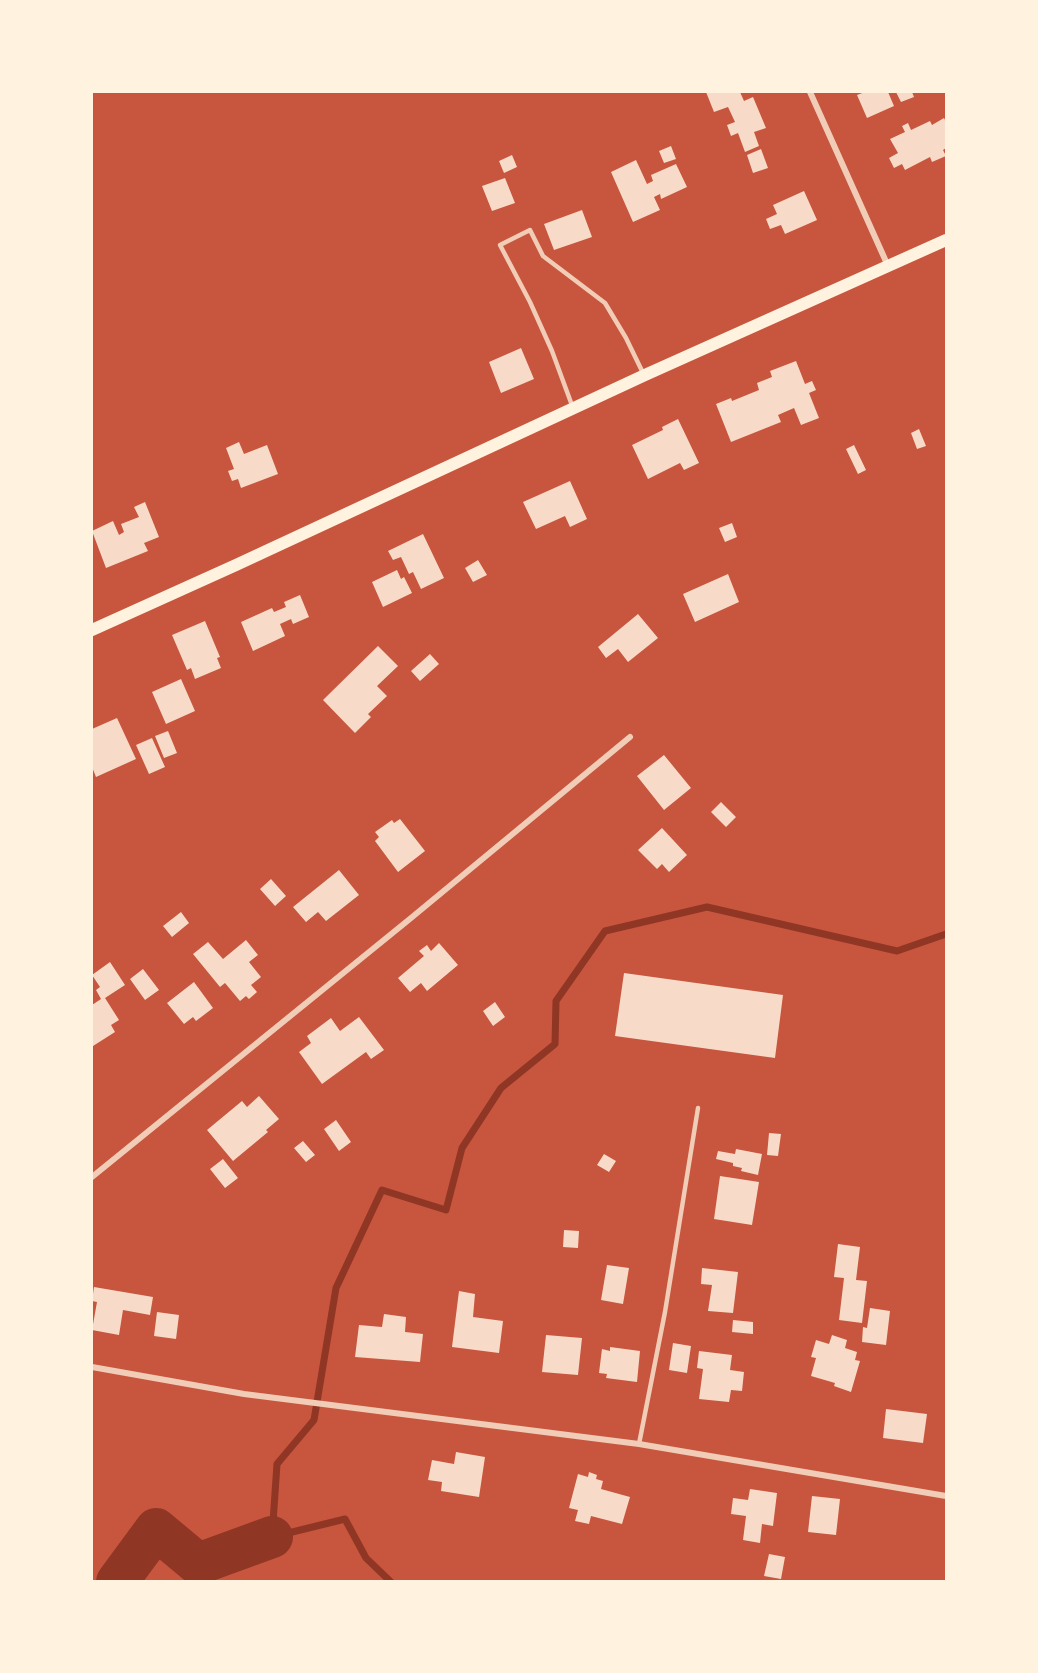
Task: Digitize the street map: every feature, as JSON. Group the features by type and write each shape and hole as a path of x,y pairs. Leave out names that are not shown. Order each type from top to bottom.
{"main road":[{"path":"92,630 645,375 946,240"}],"street":[{"path":"810,92 888,266"},
{"path":"92,1177 630,737"},
{"path":"92,1367 244,1394 639,1444 946,1496"}],"lane":[{"path":"573,408 552,351 530,302 500,245 530,230 543,256 605,303 645,375"},
{"path":"639,1444 665,1312 698,1108"}],"building":[{"path":"706,92 740,92 744,101 753,97 766,128 754,132 759,146 745,152 738,133 731,136 727,125 735,122 728,107 714,112"},
{"path":"865,92 888,92 894,106 867,118 857,95"},
{"path":"896,92 912,92 914,97 901,102"},
{"path":"944,118 946,148 943,150 946,156 932,162 930,157 905,170 902,164 894,168 889,158 898,153 890,139 905,132 902,126 908,123 911,130 930,121 932,125"},
{"path":"671,146 676,159 664,163 659,151"},
{"path":"761,149 768,168 753,173 747,155"},
{"path":"512,155 517,167 504,173 499,161"},
{"path":"636,160 647,184 653,181 651,175 676,164 687,187 661,199 660,194 654,197 660,210 633,222 611,172"},
{"path":"505,178 515,203 492,211 482,186"},
{"path":"804,191 817,220 785,234 781,225 770,229 766,219 777,214 773,205"},
{"path":"582,210 592,237 554,250 544,224"},
{"path":"521,348 534,379 501,393 489,362"},
{"path":"796,361 805,384 812,381 816,390 809,393 819,418 801,425 794,408 778,415 781,422 731,442 716,404 731,398 732,401 759,390 757,383 772,377 770,371"},
{"path":"678,419 699,463 684,470 680,463 648,479 632,445 663,430 662,427"},
{"path":"919,429 926,446 917,449 911,433"},
{"path":"239,442 244,454 267,445 278,474 241,488 238,479 232,481 228,471 234,469 226,448"},
{"path":"854,445 866,470 858,474 846,449"},
{"path":"570,481 587,519 570,527 565,516 536,529 523,502"},
{"path":"145,502 159,537 144,543 148,551 106,568 92,531 113,521 119,535 124,532 121,524 139,517 134,507"},
{"path":"732,523 737,537 725,542 719,528"},
{"path":"423,534 444,578 421,589 413,572 409,574 401,557 393,560 388,551"},
{"path":"478,560 487,575 473,582 465,568"},
{"path":"397,570 401,579 404,577 412,593 383,607 372,582"},
{"path":"728,574 739,602 695,622 683,594"},
{"path":"300,595 309,617 293,624 291,619 280,624 285,636 253,651 241,622 272,608 274,612 286,607 284,602"},
{"path":"638,614 658,638 628,662 618,649 606,658 598,647"},
{"path":"205,621 220,657 217,658 221,668 195,679 191,668 187,670 172,635"},
{"path":"378,646 398,666 377,686 387,696 368,714 371,717 355,733 323,700"},
{"path":"430,654 439,664 420,681 411,671"},
{"path":"181,679 195,711 166,724 152,692"},
{"path":"117,718 136,759 96,777 92,767 92,729"},
{"path":"168,731 177,753 164,758 155,736"},
{"path":"152,738 165,767 149,774 136,745"},
{"path":"664,755 691,788 664,810 637,776"},
{"path":"721,802 736,817 726,827 711,812"},
{"path":"400,819 425,851 398,872 375,841 379,837 375,832 392,820 394,823"},
{"path":"662,828 687,855 669,872 662,864 657,869 638,850"},
{"path":"339,870 359,895 326,921 318,912 306,922 293,907"},
{"path":"271,879 286,896 275,906 260,889"},
{"path":"181,912 189,923 172,937 163,926"},
{"path":"246,940 258,955 249,962 261,977 251,985 257,992 249,999 246,996 240,1001 225,983 220,987 193,954 208,942 223,959"},
{"path":"439,943 458,965 427,991 421,983 410,992 398,978 424,956 419,951 427,945 431,951"},
{"path":"110,962 125,985 105,998 119,1020 111,1025 115,1032 93,1046 92,1005 101,999 96,990 100,987 92,975"},
{"path":"143,969 159,990 145,1000 130,979"},
{"path":"624,973 783,995 775,1058 615,1036"},
{"path":"194,982 213,1008 196,1021 193,1017 184,1024 167,1003"},
{"path":"495,1002 505,1017 493,1026 483,1011"},
{"path":"359,1017 384,1050 371,1059 366,1052 322,1084 299,1052 311,1043 307,1036 331,1018 340,1031"},
{"path":"259,1096 279,1119 266,1130 268,1132 233,1161 207,1130 242,1101 247,1107"},
{"path":"336,1120 351,1142 339,1151 324,1129"},
{"path":"769,1133 781,1134 778,1156 767,1155"},
{"path":"303,1141 315,1155 306,1162 294,1148"},
{"path":"736,1149 762,1154 758,1175 741,1171 742,1168 733,1166 733,1163 716,1159 718,1151 735,1154"},
{"path":"604,1154 616,1161 609,1172 597,1165"},
{"path":"223,1159 238,1178 225,1188 210,1169"},
{"path":"720,1176 759,1182 752,1225 714,1219"},
{"path":"564,1230 579,1231 578,1248 563,1247"},
{"path":"838,1244 860,1247 856,1280 867,1281 862,1323 839,1320 844,1278 834,1277"},
{"path":"607,1265 629,1268 623,1304 601,1300"},
{"path":"702,1268 738,1272 733,1313 708,1311 712,1285 701,1284"},
{"path":"94,1287 153,1297 150,1315 123,1310 119,1335 92,1330 97,1302 92,1301"},
{"path":"459,1291 475,1294 473,1317 503,1321 499,1353 452,1347"},
{"path":"870,1308 890,1311 886,1345 862,1342 863,1327 867,1328"},
{"path":"157,1312 179,1315 176,1339 154,1336"},
{"path":"384,1314 406,1317 405,1332 423,1334 420,1362 355,1357 359,1325 382,1327"},
{"path":"733,1320 753,1322 753,1334 732,1332"},
{"path":"546,1335 582,1338 578,1375 542,1372"},
{"path":"832,1335 847,1340 845,1348 857,1352 855,1360 860,1361 851,1392 834,1386 835,1383 811,1376 816,1358 811,1357 816,1340 829,1344"},
{"path":"673,1343 691,1346 687,1373 669,1370"},
{"path":"610,1347 640,1351 637,1382 606,1378 607,1374 599,1373 602,1349 610,1351"},
{"path":"699,1351 732,1355 730,1370 744,1372 742,1391 731,1390 729,1402 699,1399 703,1369 697,1368"},
{"path":"886,1409 927,1414 923,1443 883,1438"},
{"path":"456,1452 485,1457 479,1497 441,1491 442,1482 428,1480 432,1460 454,1464"},
{"path":"589,1472 597,1475 596,1479 603,1481 601,1489 630,1497 622,1524 591,1516 589,1524 575,1521 578,1510 569,1508 578,1474 588,1477"},
{"path":"750,1489 777,1493 773,1526 762,1524 760,1543 743,1540 746,1516 731,1514 733,1498 748,1500"},
{"path":"812,1496 840,1499 836,1535 808,1532"},
{"path":"769,1554 785,1557 781,1579 764,1576"}],"waterway":[{"path":"391,1582 366,1558 345,1519 272,1537 277,1464 314,1420 336,1288 382,1190 446,1210 462,1148 501,1088 555,1044 556,1001 605,931 707,907 897,951 946,934"},
{"path":"117,1582 156,1529 198,1564 272,1537"}]}
